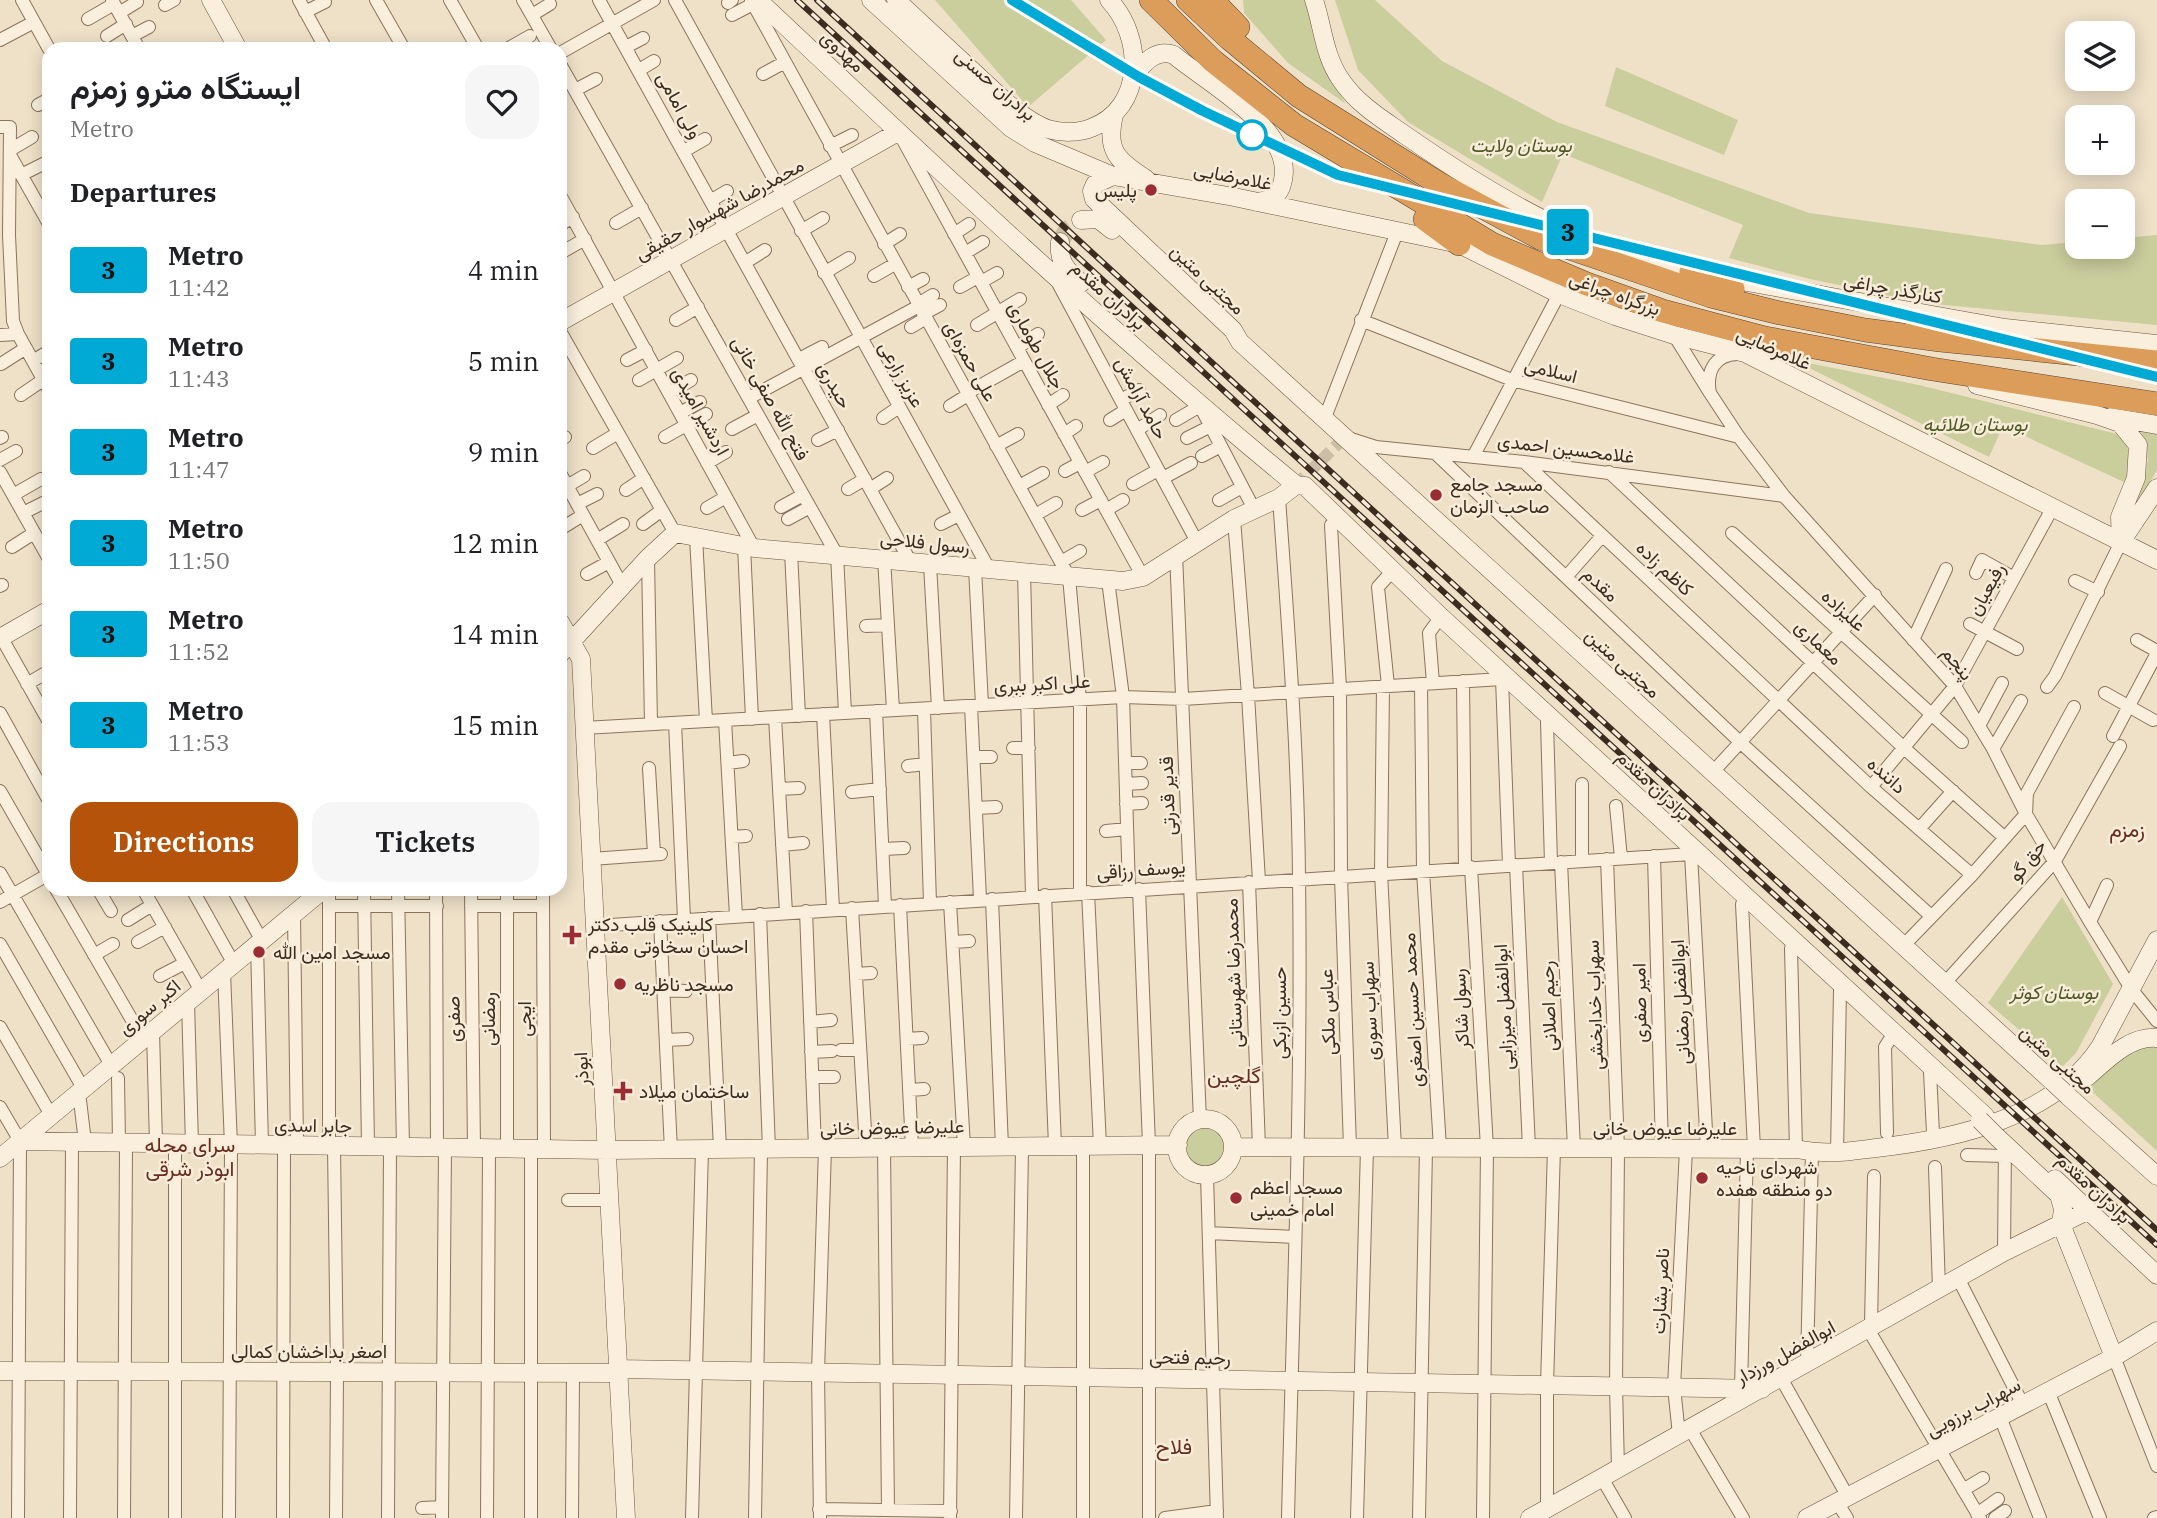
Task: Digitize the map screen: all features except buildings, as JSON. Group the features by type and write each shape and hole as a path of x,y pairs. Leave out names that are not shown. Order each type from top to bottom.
{"highway":[{"name":"بزرگراه چراغی","path":"1152,0 1213,61 1294,125 1492,244 1587,284 1650,307 1765,338 1932,369 2157,404"},
{"name":"بزرگراه چراغی","path":"1188,0 1230,39 1300,96 1438,183 1540,238 1711,296 1853,328 1940,340 2157,362"},
{"name":"بزرگراه چراغی","path":"1212,0 1240,30 1286,69 1352,119 1432,172 1438,183"},
{"path":"1351,161 1459,244"},
{"path":"1691,272 1739,292 1881,322 1940,340"}],"street":[{"path":"22,0 45,42"},
{"path":"211,0 234,42"},
{"path":"376,0 400,42"},
{"path":"450,0 474,42"},
{"name":"ولی امامی","path":"599,0 727,228"},
{"path":"567,49 654,0"},
{"name":"عزیز زارعی","path":"675,0 959,515 982,568"},
{"name":"برادران حسنی","path":"871,0 1011,128 1035,144 1112,176 1150,182"},
{"name":"برادران حسنی","path":"896,0 1026,118 1048,129 1084,131 1101,125 1114,115"},
{"name":"کنارگذر چراغی","path":"1314,0 1325,48 1340,79 1365,106 1436,156 1561,228 1649,261 1691,272 1992,326 2157,344"},
{"path":"731,6 754,1"},
{"name":"علی حمزه‌ای","path":"754,1 830,146 1065,569"},
{"name":"مهدوی","path":"754,1 898,132"},
{"path":"88,19 137,2"},
{"path":"322,42 302,6 325,2"},
{"path":"544,42 529,5 550,4"},
{"path":"1114,5 1129,35 1134,75"},
{"path":"107,36 118,10"},
{"path":"118,10 135,42"},
{"path":"0,40 34,22"},
{"path":"140,42 149,27"},
{"path":"519,42 530,36"},
{"path":"626,47 643,38"},
{"path":"1150,182 1117,157 1111,144 1110,132 1114,115 1125,102 1134,75 1148,59 1168,52 1256,118 1270,132 1284,165 1283,180 1277,195 1271,200 1257,202"},
{"path":"639,70 654,61"},
{"path":"763,74 785,62"},
{"name":"فتح الله صفی خانی","path":"567,76 837,555"},
{"path":"575,90 596,79"},
{"path":"5,127 10,153 5,235 13,321 42,377"},
{"name":"محمدرضا شهسوار حقیقی","path":"567,318 898,132"},
{"name":"جلال طوماری","path":"898,132 1143,577"},
{"name":"برادران مقدم","path":"898,132 1200,406 1296,485 1300,493 1983,1118 2003,1142 2059,1195 2063,1209 2061,1224 2114,1357"},
{"path":"830,146 852,135"},
{"path":"10,153 32,138"},
{"path":"684,151 705,139"},
{"path":"10,153 42,212"},
{"path":"21,175 42,164"},
{"name":"مجتبی متین","path":"1112,176 1095,184 1092,191 1094,199 1233,330 1240,342 2157,1176"},
{"name":"غلامرضایی","path":"1150,182 1459,244 1559,294 1615,316 1674,335 1745,353 2053,507 2119,547 2157,560"},
{"path":"712,200 727,191"},
{"path":"937,203 953,193"},
{"name":"اردشیر امیدی","path":"567,208 708,463 749,547"},
{"path":"616,222 642,208"},
{"path":"567,220 572,217"},
{"path":"802,231 823,218"},
{"path":"1082,220 1098,219 1107,225 1225,337 1240,342"},
{"path":"954,234 969,225"},
{"name":"حیدری","path":"727,228 910,561"},
{"path":"1324,420 1397,232"},
{"path":"884,244 900,234"},
{"path":"567,249 585,239"},
{"path":"965,253 984,242"},
{"path":"1060,242 1061,259 1067,271 1185,381 1254,509"},
{"path":"746,262 765,250"},
{"path":"824,272 849,258"},
{"path":"874,276 895,264"},
{"path":"960,288 996,273"},
{"name":"حامد آرامش","path":"1052,273 1116,378 1124,418 1152,446 1160,474 1197,542"},
{"path":"908,287 923,279"},
{"path":"1474,457 1559,294"},
{"path":"977,325 1020,299"},
{"path":"802,364 921,311 936,300"},
{"path":"676,320 698,307"},
{"path":"911,327 921,311"},
{"name":"اسلامی","path":"1361,320 1512,380 1739,437"},
{"path":"0,335 18,334"},
{"path":"1017,348 1038,334"},
{"name":"پنجم","path":"1674,335 1739,437 1784,496 1955,687 2090,922 2132,990 2157,1021"},
{"path":"749,398 802,364 822,347"},
{"path":"1,364 26,348"},
{"path":"627,360 646,350"},
{"path":"1710,393 1709,373 1713,365 1720,358 1745,353"},
{"path":"33,360 42,355"},
{"path":"567,355 618,433 675,533 648,558 567,647"},
{"path":"639,380 677,358"},
{"path":"950,407 1024,360"},
{"path":"1932,369 1978,385 2097,415 2157,425"},
{"path":"669,393 691,380"},
{"path":"21,394 42,386"},
{"path":"1124,418 1139,390"},
{"path":"1041,392 1063,395"},
{"path":"680,413 700,402"},
{"path":"1176,420 1200,406"},
{"path":"883,418 899,407"},
{"path":"665,437 706,414"},
{"path":"732,429 758,415"},
{"path":"1124,418 1160,415"},
{"path":"2097,415 2120,423 2137,445 2136,478 2120,517 2119,547"},
{"path":"1064,434 1076,426"},
{"path":"1186,438 1211,426"},
{"path":"817,440 838,430"},
{"path":"593,448 618,433"},
{"path":"996,446 1018,434"},
{"name":"غلامحسین احمدی","path":"1345,438 1376,447 1609,472 1784,496"},
{"path":"1133,484 1196,460 1221,446"},
{"path":"0,460 16,451"},
{"path":"708,463 726,452"},
{"name":"مقدم","path":"1435,453 1740,742 1931,916"},
{"path":"1065,471 1104,462"},
{"name":"کاظم زاده","path":"1524,462 1779,701"},
{"path":"0,472 42,547"},
{"name":"معماری","path":"1609,472 1904,748 2005,838"},
{"path":"1019,486 1043,473"},
{"path":"567,481 584,476"},
{"path":"626,490 644,478"},
{"path":"848,489 887,478"},
{"path":"13,495 41,479"},
{"name":"رسول فلاحی","path":"675,533 749,547 1024,572 1065,569 1123,581 1143,577 1234,519 1279,498 1296,485"},
{"path":"1219,500 1242,486"},
{"path":"2047,687 2119,547 2157,488"},
{"path":"567,489 622,587"},
{"path":"567,523 597,494"},
{"path":"707,508 726,497"},
{"name":"حسین ازبکی","path":"1279,498 1293,692 1299,878 1297,1147 1288,1518"},
{"path":"1082,510 1123,500"},
{"path":"785,513 806,501"},
{"path":"1035,515 1056,503"},
{"path":"23,513 42,504"},
{"name":"رفیعیان","path":"1871,787 1955,687 2053,507"},
{"path":"643,524 662,510"},
{"path":"941,524 959,515"},
{"name":"محمدرضا شهرستانی","path":"1234,519 1248,695 1259,1147"},
{"name":"عباس ملکی","path":"1334,522 1340,689 1341,876 1359,1148 1360,1381 1357,1518"},
{"path":"597,540 623,524"},
{"path":"12,547 34,533"},
{"name":"علیزاده","path":"1731,533 1962,742"},
{"path":"1566,577 1602,536"},
{"path":"696,537 706,721"},
{"path":"749,547 752,719"},
{"path":"790,551 799,716"},
{"path":"1080,551 1065,569 1080,700 1086,797 1084,893 1091,1146 1083,1377 1083,1518"},
{"name":"قدیر قدرتی","path":"1176,554 1200,1120"},
{"path":"837,555 845,713"},
{"path":"648,558 651,724"},
{"path":"884,558 893,710"},
{"path":"1976,573 1983,561 2014,578"},
{"path":"587,574 609,562"},
{"path":"930,564 939,708"},
{"path":"982,568 974,757 976,808 986,899 994,939 1002,1147"},
{"path":"1913,640 1947,569"},
{"path":"1024,572 1029,748 1035,789 1055,1146"},
{"name":"سهراب سوری","path":"1389,574 1378,587 1386,686 1381,873 1395,1148"},
{"path":"1108,580 1123,697 1127,829 1134,889 1149,1145 1149,1518"},
{"path":"2075,581 2098,592"},
{"path":"1712,773 1875,595"},
{"path":"42,614 0,637 42,710"},
{"name":"محمد حسین اصغری","path":"1419,1518 1422,1382 1433,1148 1423,871 1427,684 1429,633 1439,620"},
{"path":"1970,624 2017,649"},
{"path":"866,626 888,625"},
{"path":"2137,640 2157,652"},
{"name":"ابوذر","path":"567,649 581,659 626,1518"},
{"name":"حق گو","path":"1944,984 2055,861 2116,741 2129,706 2157,652"},
{"path":"27,684 42,675"},
{"name":"علی اکبر ببری","path":"584,728 1123,697 1183,699 1504,677"},
{"name":"ابوالفضل میرزایی","path":"1504,677 1529,1148"},
{"name":"رسول شاکر","path":"1463,681 1468,868 1487,1148 1483,1518"},
{"path":"1979,726 2002,683"},
{"path":"2105,693 2153,720"},
{"name":"داننده","path":"1779,701 1871,787 1972,875"},
{"path":"1993,749 2021,701"},
{"path":"1903,946 2026,814 2027,793 2074,707"},
{"path":"923,709 930,903"},
{"path":"876,711 885,906"},
{"path":"0,713 42,788"},
{"path":"823,714 833,909"},
{"path":"775,717 786,913"},
{"name":"رحیم اصلانی","path":"1548,719 1574,1149"},
{"path":"725,720 736,916"},
{"path":"676,723 684,919"},
{"path":"1013,748 1029,748"},
{"path":"974,757 991,757"},
{"path":"728,763 743,761"},
{"path":"1125,763 1141,763"},
{"path":"908,766 925,764"},
{"path":"591,859 659,854 649,768"},
{"path":"1126,784 1142,783"},
{"path":"1582,784 1582,860"},
{"path":"779,789 799,788"},
{"path":"852,792 880,789"},
{"path":"1919,828 1953,791"},
{"path":"0,792 42,863"},
{"path":"1126,804 1142,803"},
{"name":"سهراب خدابخشی","path":"1616,806 1614,858 1618,1469"},
{"path":"976,808 996,807"},
{"path":"1106,831 1127,829"},
{"path":"732,837 746,836"},
{"path":"782,845 803,843"},
{"path":"883,849 904,848"},
{"name":"یوسف رزاقی","path":"595,926 1693,852"},
{"name":"ابوالفضل رمضانی","path":"1693,852 1707,1149"},
{"name":"امیر صفری","path":"1654,856 1662,1149"},
{"path":"0,873 115,1071 123,1143 124,1518"},
{"path":"0,902 42,879"},
{"path":"2090,922 2108,885"},
{"path":"60,896 94,955 148,1035 156,1144"},
{"path":"102,896 111,911"},
{"path":"147,896 185,963 194,997 184,1144 175,1372 175,1518"},
{"path":"195,896 229,968 229,1518"},
{"path":"236,896 259,943 262,1145"},
{"name":"اکبر سوری","path":"0,1158 81,1090 115,1071 148,1035 294,914 324,896"},
{"path":"326,896 337,1372 336,1518"},
{"path":"330,896 365,906 437,906"},
{"path":"364,896 368,1147"},
{"path":"388,1518 398,896"},
{"path":"422,1508 442,1513 441,1148 436,896"},
{"name":"صفری","path":"471,896 490,1149"},
{"name":"رمضانی","path":"490,1149 507,896"},
{"name":"ایجی","path":"531,1518 543,896"},
{"path":"1741,1388 1751,1149 1744,901"},
{"path":"806,911 812,1077 820,1148 820,1513 888,1510 951,1514 962,967 954,942 950,902"},
{"path":"128,920 152,905"},
{"path":"900,905 913,1015 907,1039 912,1148"},
{"path":"471,906 543,906"},
{"path":"852,908 860,1050 875,1148 888,1373 888,1510"},
{"path":"283,1518 294,914"},
{"path":"755,1518 755,1371 765,1149 760,914"},
{"path":"692,1518 695,1370 711,1149 709,918"},
{"path":"660,921 671,1150"},
{"path":"138,943 165,927"},
{"path":"954,942 994,939"},
{"path":"2080,1077 2132,990 2157,940"},
{"path":"0,944 81,1090 71,1371 70,1518"},
{"path":"94,955 113,944"},
{"path":"1792,946 1804,1151 1807,1363"},
{"path":"160,976 185,963"},
{"path":"856,975 871,973"},
{"path":"1836,1154 1842,988"},
{"path":"663,990 686,991"},
{"path":"810,1022 831,1020"},
{"path":"0,1027 51,1115"},
{"path":"1887,1133 1885,1047 1893,1034"},
{"path":"907,1039 922,1038"},
{"path":"2080,1077 2135,1041 2157,1038"},
{"path":"666,1040 687,1039"},
{"path":"811,1052 860,1050"},
{"path":"1932,1070 1933,1133"},
{"path":"812,1077 834,1077"},
{"name":"علیرضا عیوض خانی","path":"1233,1147 1751,1149 1836,1154 1922,1143 2000,1123 2080,1077"},
{"path":"910,1090 924,1089"},
{"path":"0,1107 20,1142 9,1371 18,1518"},
{"path":"1200,1120 1216,1121 1232,1139 1232,1156 1223,1169 1207,1175 1192,1172 1185,1167 1178,1153 1178,1145 1185,1129 1200,1120"},
{"name":"جابر اسدی","path":"20,1142 606,1150"},
{"path":"1967,1155 2003,1142 2004,1252"},
{"name":"برادران مقدم","path":"2003,1142 2089,1210 2157,1275"},
{"name":"علیرضا عیوض خانی","path":"606,1150 1178,1145"},
{"path":"1016,1518 1022,1147"},
{"path":"487,1518 490,1149"},
{"path":"1547,1509 1547,1385 1554,1149"},
{"name":"ناصر بشارت","path":"1684,1432 1674,1387 1686,1149"},
{"path":"1935,1167 1939,1289"},
{"path":"1165,1518 1217,1515 1207,1175"},
{"path":"1874,1176 1870,1327 1979,1516 1998,1499"},
{"path":"568,1200 609,1199"},
{"name":"ابوالفضل ورزدار","path":"1530,1518 2004,1252 2089,1210"},
{"path":"1209,1233 1295,1237"},
{"path":"1958,1278 2023,1405"},
{"name":"سهراب برزویی","path":"1807,1518 2114,1357 2157,1331"},
{"path":"2114,1357 2157,1466"},
{"name":"رحیم فتحی","path":"618,1371 695,1370 1762,1388"},
{"name":"اصغر بداخشان کمالی","path":"9,1371 618,1371"},
{"path":"572,1518 573,1373"},
{"path":"1781,1378 1842,1500 1847,1518"},
{"path":"2048,1391 2100,1518"},
{"path":"2000,1417 2040,1518"},
{"path":"1684,1432 1742,1518"},
{"path":"1602,1478 1625,1518"},
{"path":"1963,1490 1983,1478"}],"green space":[{"path":"935,0 1071,0 1106,40 1028,107"},
{"path":"1243,0 1307,0 1318,52 1328,77 1346,104 1288,63 1244,13"},
{"name":"بوستان ولایت","path":"1335,0 1375,0 1442,61 1557,122 1809,213 2042,245 2065,243 2065,259 2135,259 2135,237 2157,235 2157,325 1924,303 1810,279 1729,258 1743,225 1563,154 1542,202 1408,122 1358,70"},
{"path":"1616,67 1738,120 1724,155 1605,106"},
{"name":"بوستان طلائیه","path":"1793,360 1919,385 2125,436 2130,459 2126,483 2003,426 1989,457"},
{"path":"2140,428 2157,432 2157,470 2136,506 2148,460"},
{"name":"بوستان کوثر","path":"2062,897 2113,984 2076,1053 2062,1067 1988,1003"},
{"path":"2140,1044 2157,1045 2157,1151 2087,1087 2119,1055"},
{"path":"1205,1124 1221,1131 1228,1147 1221,1163 1205,1170 1189,1163 1182,1147 1189,1131"}],"tunnel":[{"path":"1060,242 1067,230 1081,220"},
{"path":"1296,485 1345,437"}],"railway":[{"path":"797,0 2157,1245"},
{"path":"817,0 2157,1230"}],"metro line":[{"name":"3","path":"1012,0 1139,77 1203,111 1338,175 2157,377"}],"place":[{"name":"پلیس","path":"1151,190"},
{"name":"مسجد جامع صاحب الزمان","path":"1436,495"},
{"name":"کلینیک قلب دکتر احسان سخاوتی مقدم","path":"572,935"},
{"name":"مسجد امین الله","path":"259,952"},
{"name":"مسجد ناظریه","path":"620,984"},
{"name":"ساختمان میلاد","path":"623,1091"},
{"name":"شهردای ناحیه دو منطقه هفده","path":"1702,1178"},
{"name":"مسجد اعظم امام خمینی","path":"1236,1198"}],"district":[{"name":"زمزم","path":"2127,830"},
{"name":"گلچین","path":"1234,1076"},
{"name":"سرای محله ابوذر شرقی","path":"190,1157"},
{"name":"فلاح","path":"1174,1447"}]}
